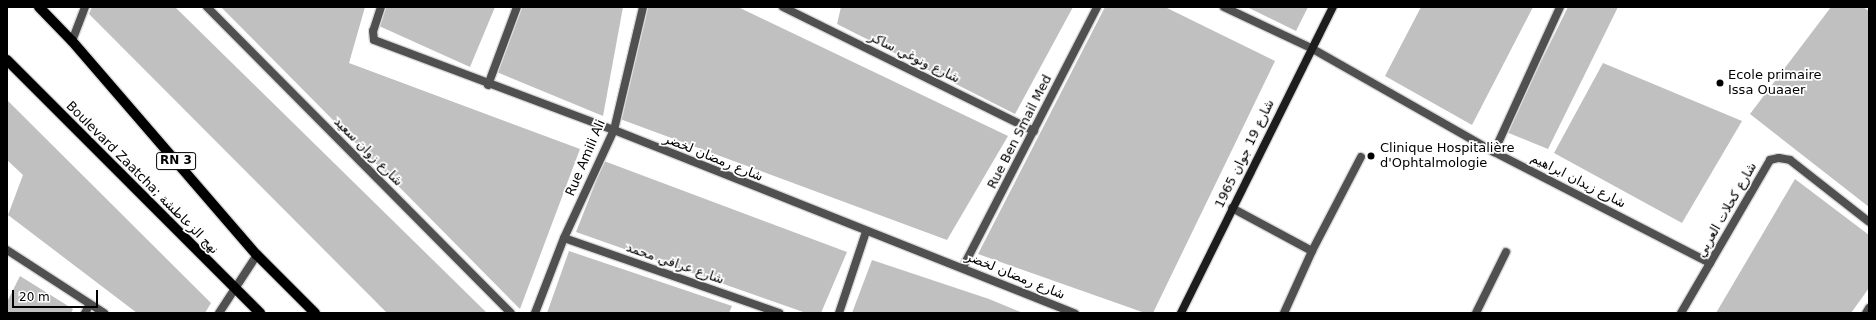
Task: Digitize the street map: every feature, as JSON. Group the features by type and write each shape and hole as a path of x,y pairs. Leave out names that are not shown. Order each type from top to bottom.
{"main road":[{"name":"RN 3","path":"39,7 72,41 257,255 315,313"},
{"name":"Boulevard Zaatcha; نهج الزعاطشة","path":"7,60 260,313"}],"street":[{"path":"72,41 85,7"},
{"name":"شارع زوان سعيد","path":"207,7 511,313"},
{"name":"شارع رمضان لخضر","path":"381,7 373,31 374,40 488,85 614,130 866,232 963,267 1075,313"},
{"path":"488,85 516,7"},
{"name":"Rue Amili Ali","path":"534,313 564,238 614,130 643,7"},
{"name":"شارع ونوغي ساكر","path":"783,7 798,10 1034,131"},
{"name":"Rue Ben Smail Med","path":"963,267 1097,7"},
{"name":"شارع زيدان ابراهيم","path":"1224,7 1311,48 1494,152 1710,263"},
{"name":"شارع 19 جوان 1965","path":"1181,313 1311,48 1333,7"},
{"path":"1494,152 1560,7"},
{"path":"1284,313 1312,251 1361,157"},
{"name":"شارع كحلات العربي","path":"1681,313 1770,160 1779,158 1790,160 1869,222"},
{"path":"1232,208 1312,251"},
{"path":"839,313 866,232"},
{"name":"شارع عرافي محمد","path":"564,238 779,313"},
{"path":"7,250 104,313"},
{"path":"1476,313 1506,252"},
{"path":"219,313 234,287 257,255"},
{"path":"85,313 90,304"},
{"path":"1866,313 1869,308"}],"building":[{"path":"92,7 175,7 487,313 387,313 89,14"},
{"path":"221,7 365,7 349,63 580,149 520,309"},
{"path":"386,7 495,7 470,67 379,26"},
{"path":"518,7 623,7 603,116 494,71"},
{"path":"648,7 738,7 1008,136 947,240 620,119"},
{"path":"841,7 1073,7 1015,114 837,24"},
{"path":"1105,7 1165,7 1275,61 1153,313 1145,313 978,254"},
{"path":"1247,7 1308,7 1296,31"},
{"path":"1421,7 1533,7 1472,125 1385,76"},
{"path":"1568,7 1618,7 1548,149 1506,132"},
{"path":"1831,7 1863,7 1869,11 1869,207 1750,114"},
{"path":"1603,63 1742,121 1682,223 1554,153"},
{"path":"7,100 211,303 205,313 137,313 8,215 23,175 7,160"},
{"path":"604,161 847,252 821,313 806,313 576,232"},
{"path":"1795,179 1869,235 1869,288 1851,313 1716,313"},
{"path":"569,251 732,306 729,313 547,313"},
{"path":"872,260 989,299 1023,313 852,313"},
{"path":"20,276 73,309 71,313 7,313 7,302"}],"place":[{"name":"Ecole primaire Issa Ouaaer","path":"1720,83"},
{"name":"Clinique Hospitalière d'Ophtalmologie","path":"1371,156"}]}
